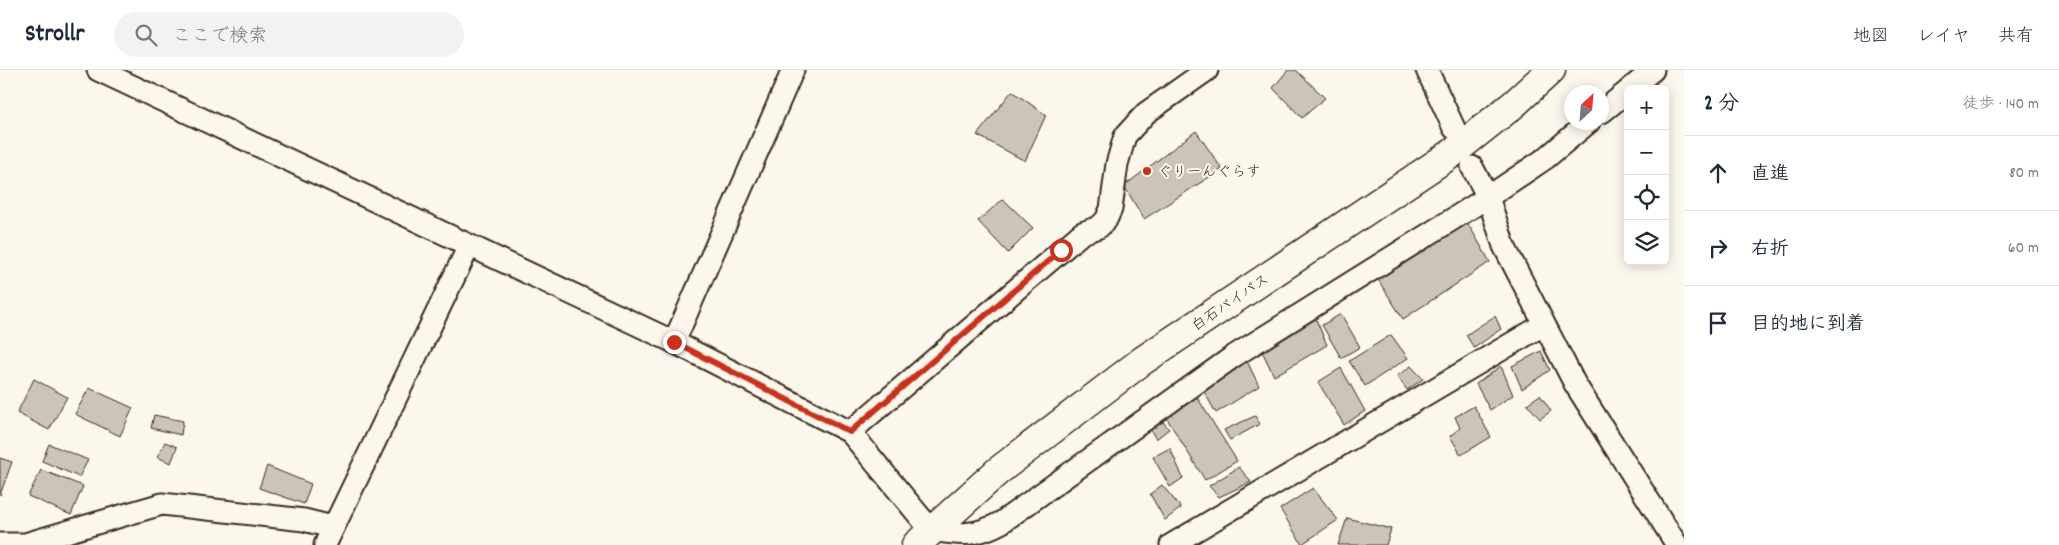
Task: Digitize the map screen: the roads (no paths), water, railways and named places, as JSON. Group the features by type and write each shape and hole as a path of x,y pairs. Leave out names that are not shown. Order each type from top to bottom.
{"highway":[{"name":"白石バイパス","path":"924,538 998,471 1142,361 1451,154 1514,104 1551,70"}],"street":[{"path":"98,70 674,342 850,432 924,538 968,535 986,531 1002,522 1234,356 1488,197 1546,158 1579,130"},
{"path":"674,342 793,70"},
{"path":"850,432 1082,233 1099,227 1106,220 1111,208 1117,164 1125,136 1146,112 1207,70"},
{"path":"1427,70 1454,128"},
{"path":"1635,85 1653,70"},
{"path":"1609,106 1624,94"},
{"path":"1472,167 1488,197 1504,246 1543,325 1575,384 1677,545"},
{"path":"0,544 25,544 162,504 304,520 327,540 469,246"},
{"path":"1171,545 1543,325"}],"place":[{"name":"ぐりーんぐらす","path":"1147,171"}]}
